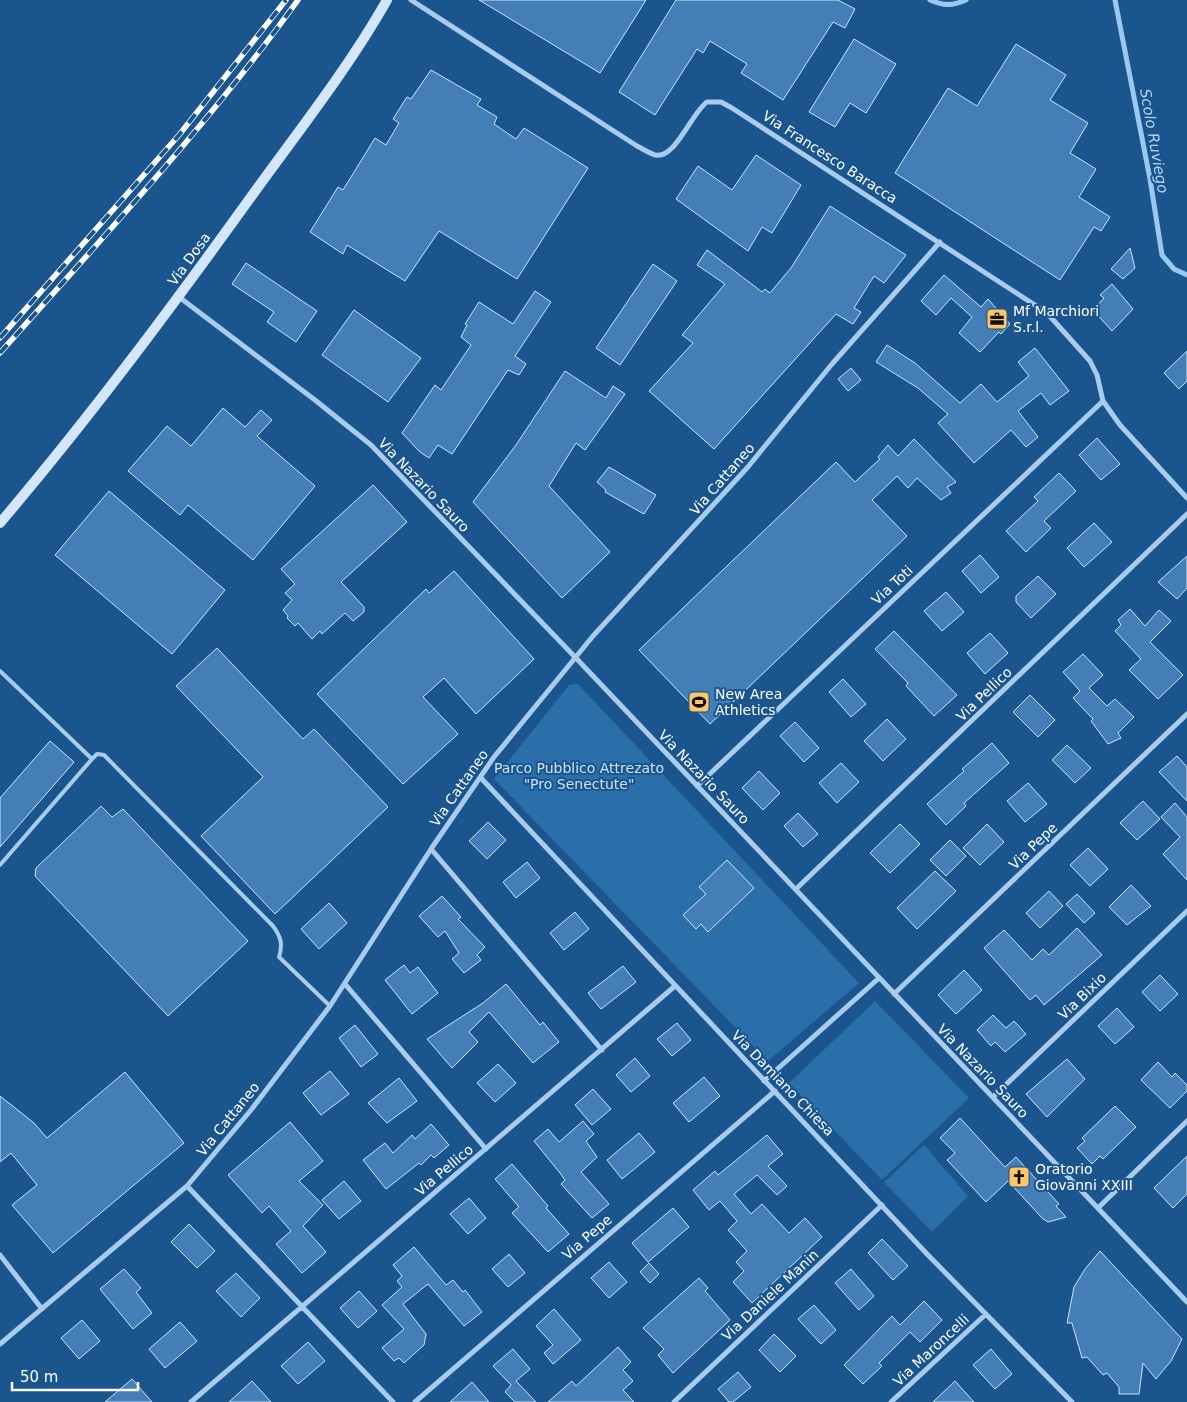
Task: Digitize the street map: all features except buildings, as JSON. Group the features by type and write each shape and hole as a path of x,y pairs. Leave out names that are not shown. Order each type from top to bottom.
{"street":[{"name":"Via Dosa","path":"0,523 112,385 179,297 344,69 387,0"},
{"name":"Via Francesco Baracca","path":"411,0 649,152 660,155 667,153 704,103 710,101 721,102 940,242 1046,313 1090,361 1097,375 1103,401 1139,448 1187,498"},
{"name":"Via Cattaneo","path":"0,1344 187,1186 251,1110 330,1006 431,849 480,777 575,657 747,468 832,364 940,242"},
{"name":"Via Nazario Sauro","path":"179,297 315,400 370,445 556,640 575,657 1187,1302"},
{"name":"Via Toti","path":"697,786 1103,401"},
{"name":"Via Pellico","path":"796,889 1187,514"},
{"name":"Via Pepe","path":"894,994 1187,714"},
{"name":"Via Damiano Chiesa","path":"480,777 674,986 1072,1402"},
{"path":"431,849 602,1050"},
{"name":"Via Bixio","path":"993,1098 1187,912"},
{"path":"764,1081 879,978"},
{"path":"345,984 486,1149"},
{"name":"Via Pellico","path":"191,1402 602,1050 674,986"},
{"name":"Via Pepe","path":"415,1402 775,1091"},
{"path":"1098,1208 1187,1121"},
{"path":"187,1186 393,1402"},
{"name":"Via Daniele Manin","path":"674,1402 882,1205"},
{"path":"0,1255 42,1309"},
{"name":"Via Maroncelli","path":"891,1402 986,1314"}],"lane":[{"path":"0,671 92,759"},
{"path":"0,865 92,759 97,754 104,755 273,926 280,935 282,948 279,957 330,1006"}],"green space":[{"name":"Parco Pubblico Attrezato \"Pro Senectute\"","path":"578,684 859,983 768,1061 494,779 569,685"},
{"path":"875,1001 969,1098 882,1180 789,1083"},
{"path":"924,1145 968,1196 932,1232 884,1182"}],"waterway":[{"name":"Scolo Ruviego","path":"930,0 948,4 966,0"},
{"name":"Scolo Ruviego","path":"1115,0 1150,179 1162,255 1174,269 1187,275"}],"railway":[{"path":"0,338 179,135 286,0"},
{"path":"0,353 191,136 228,92 298,0"}],"place":[{"name":"Mf Marchiori S.r.l.","path":"997,319"},
{"name":"New Area Athletics","path":"699,702"},
{"name":"Oratorio Giovanni XXIII","path":"1019,1177"}]}
